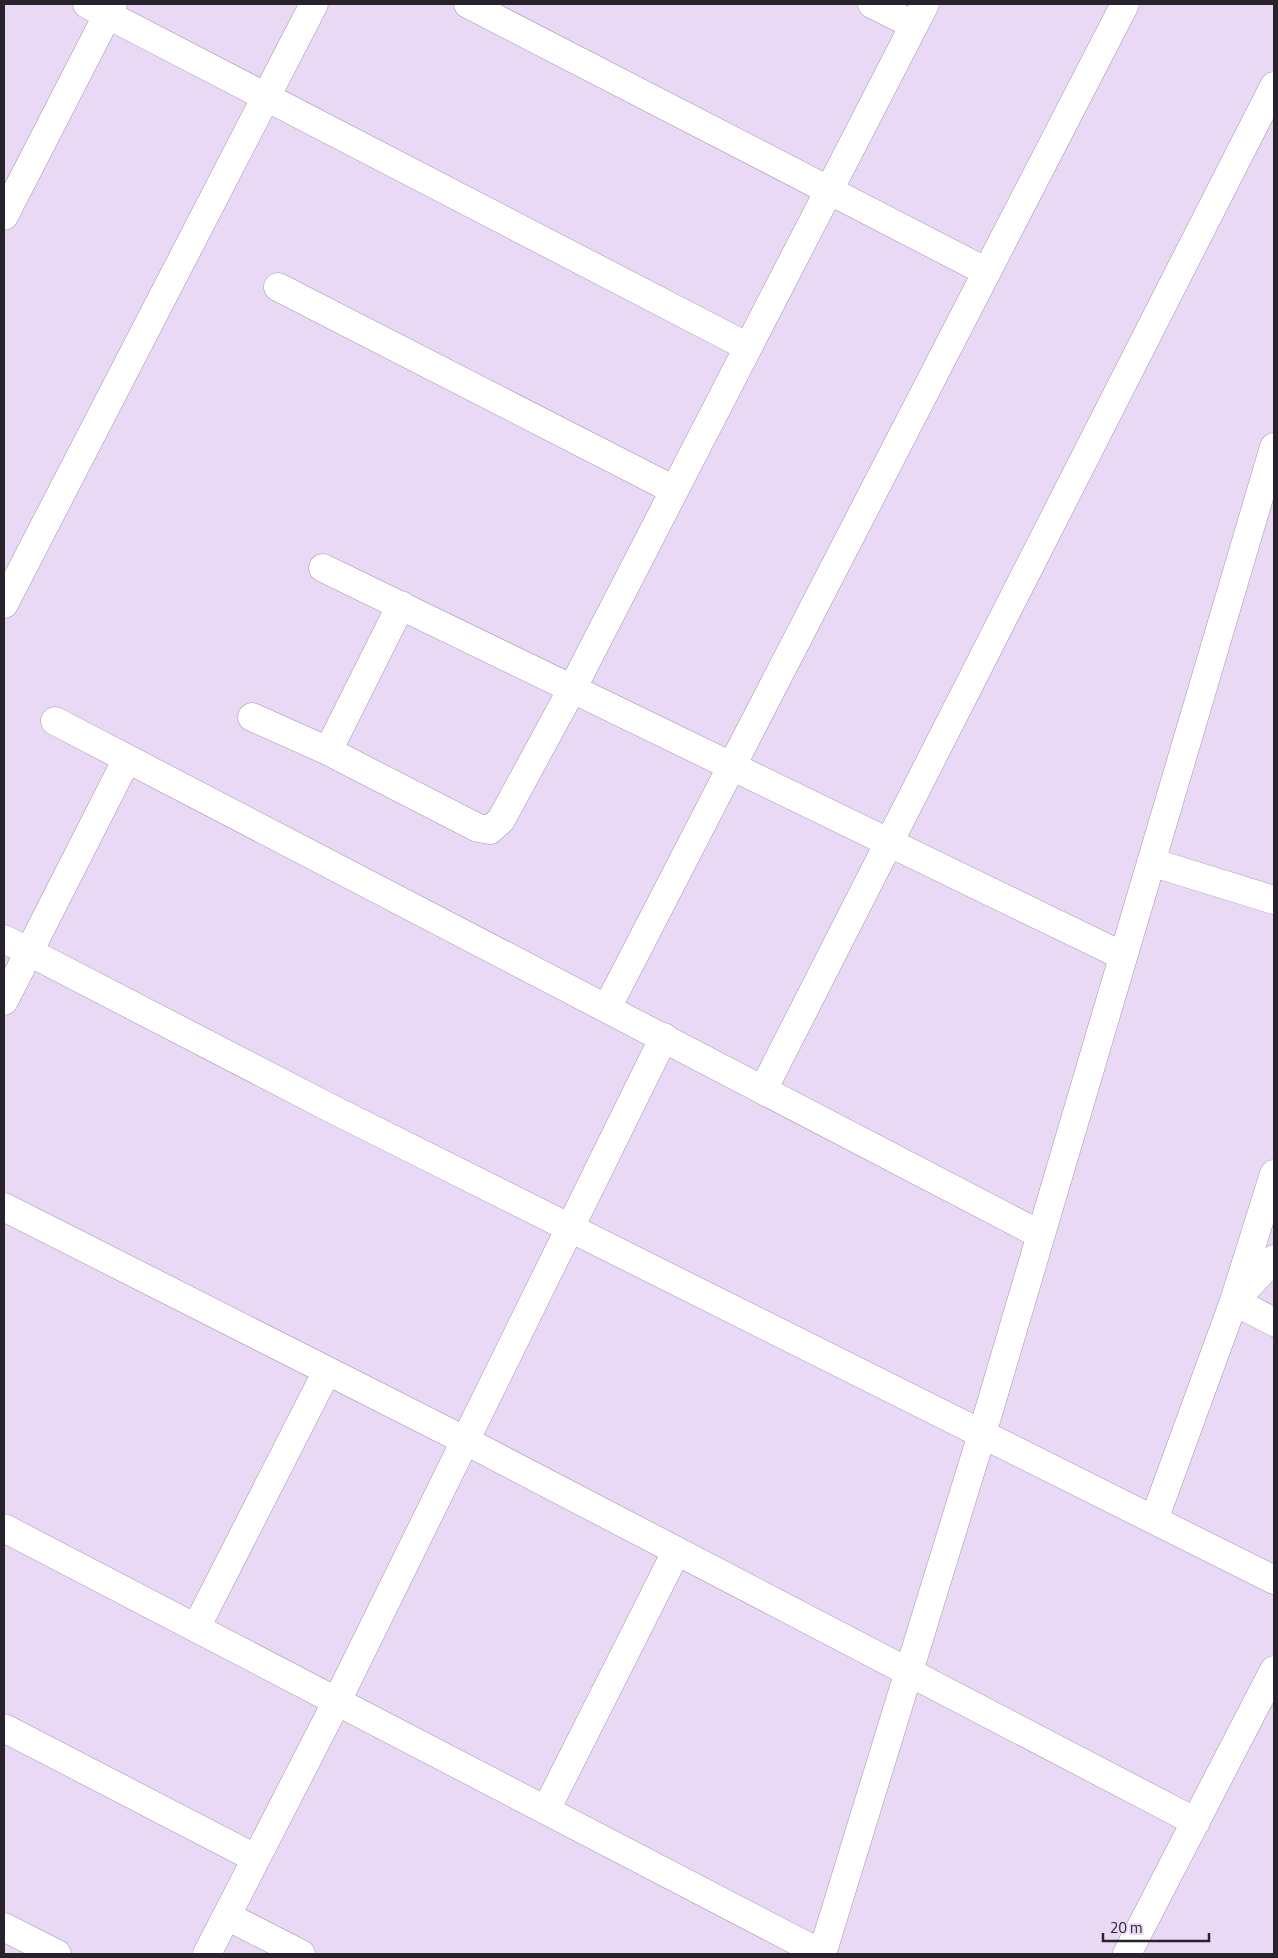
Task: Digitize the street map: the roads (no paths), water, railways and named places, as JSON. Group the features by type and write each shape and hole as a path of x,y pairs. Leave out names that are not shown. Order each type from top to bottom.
{"street":[{"path":"4,604 314,4"},
{"path":"468,4 987,272"},
{"path":"252,717 328,751 478,828 490,830 501,820 572,689 919,14 872,4"},
{"path":"607,1008 1125,4"},
{"path":"4,216 103,7 266,96 748,347"},
{"path":"763,1090 1274,86"},
{"path":"278,287 674,490"},
{"path":"4,1528 196,1626 822,1954 982,1434 1274,447"},
{"path":"323,568 1124,956"},
{"path":"328,751 400,605"},
{"path":"55,721 1041,1235"},
{"path":"4,1001 127,758"},
{"path":"1151,862 1274,900"},
{"path":"4,939 336,1110 1274,1580"},
{"path":"207,1954 337,1701 572,1228 664,1038"},
{"path":"1154,1520 1234,1301 1274,1174"},
{"path":"4,1207 466,1441 1196,1822"},
{"path":"1234,1301 1274,1259"},
{"path":"1234,1301 1274,1322"},
{"path":"196,1626 327,1371"},
{"path":"546,1810 676,1552"},
{"path":"1127,1954 1274,1670"},
{"path":"4,1728 255,1858"},
{"path":"227,1916 301,1954"},
{"path":"4,1927 57,1954"}]}
